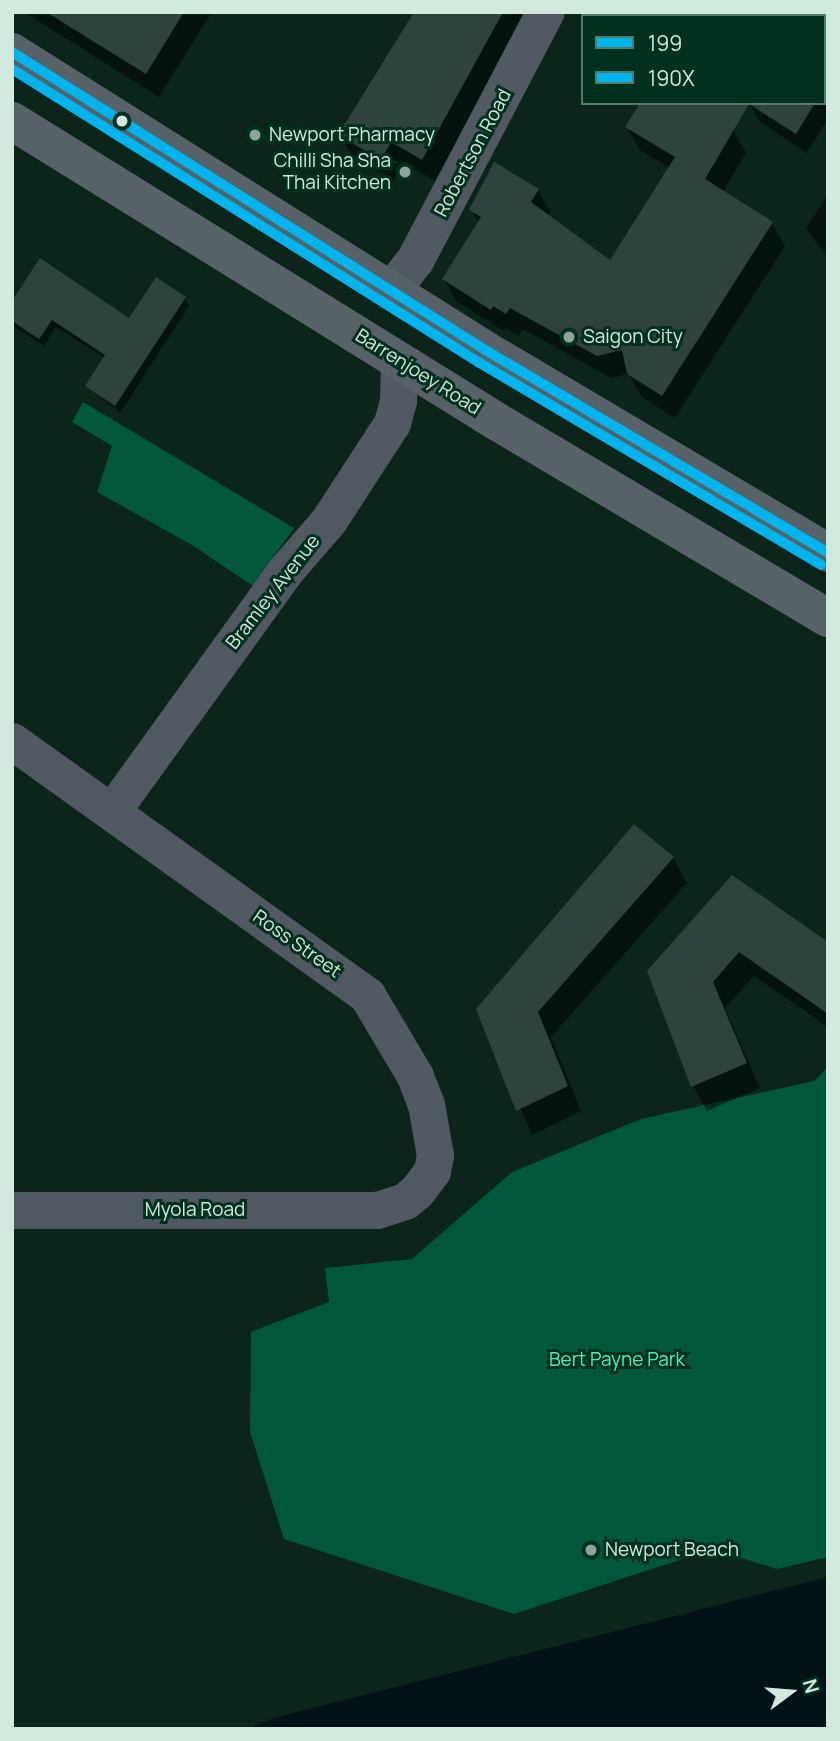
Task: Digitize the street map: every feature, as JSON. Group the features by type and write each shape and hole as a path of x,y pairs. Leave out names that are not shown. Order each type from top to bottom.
{"main road":[{"path":"12,52 392,290 828,554"},
{"name":"Barrenjoey Road","path":"12,121 399,360 828,618"}],"street":[{"name":"Robertson Road","path":"392,290 415,261 546,12"},
{"name":"Bramley Avenue","path":"112,811 286,570 329,520 392,423 398,401 399,360"},
{"name":"Ross Street","path":"12,741 367,995 381,1016 426,1104 435,1155 432,1171 416,1192 405,1201 377,1210"},
{"name":"Myola Road","path":"12,1210 377,1210"}],"green space":[{"path":"83,402 294,528 253,586 192,545 97,492 112,446 72,422"},
{"name":"Bert Payne Park","path":"828,1067 828,1557 777,1569 713,1549 514,1614 284,1539 250,1432 251,1332 329,1302 325,1268 412,1259 512,1172 641,1119 814,1081"}],"shaded area":[{"path":"828,1577 828,1729 248,1729 274,1718"}],"building":[{"path":"46,12 184,12 146,74"},
{"path":"414,12 503,12 422,160 391,142 381,160 338,135"},
{"path":"639,105 748,105 705,179 773,222 662,396 627,374 622,350 597,356 510,308 506,314 493,306 491,310 442,279 481,217 469,210 494,162 539,189 531,202 610,260 675,157 625,127"},
{"path":"751,105 814,105 796,134"},
{"path":"40,258 129,318 156,277 186,297 115,406 85,386 105,355 52,320 39,339 12,321 12,301"},
{"path":"634,824 674,857 538,1012 568,1086 516,1111 476,1009"},
{"path":"732,875 828,942 828,1014 739,952 713,982 747,1063 691,1087 647,971"}],"transit line":[{"name":"199","path":"12,52 487,351 828,553"},
{"name":"190X","path":"12,69 480,363 821,565"}],"place":[{"name":"Newport Pharmacy","path":"255,135"},
{"name":"Chilli Sha Sha Thai Kitchen","path":"405,172"},
{"name":"Saigon City","path":"569,337"},
{"name":"Newport Beach","path":"591,1550"}]}
